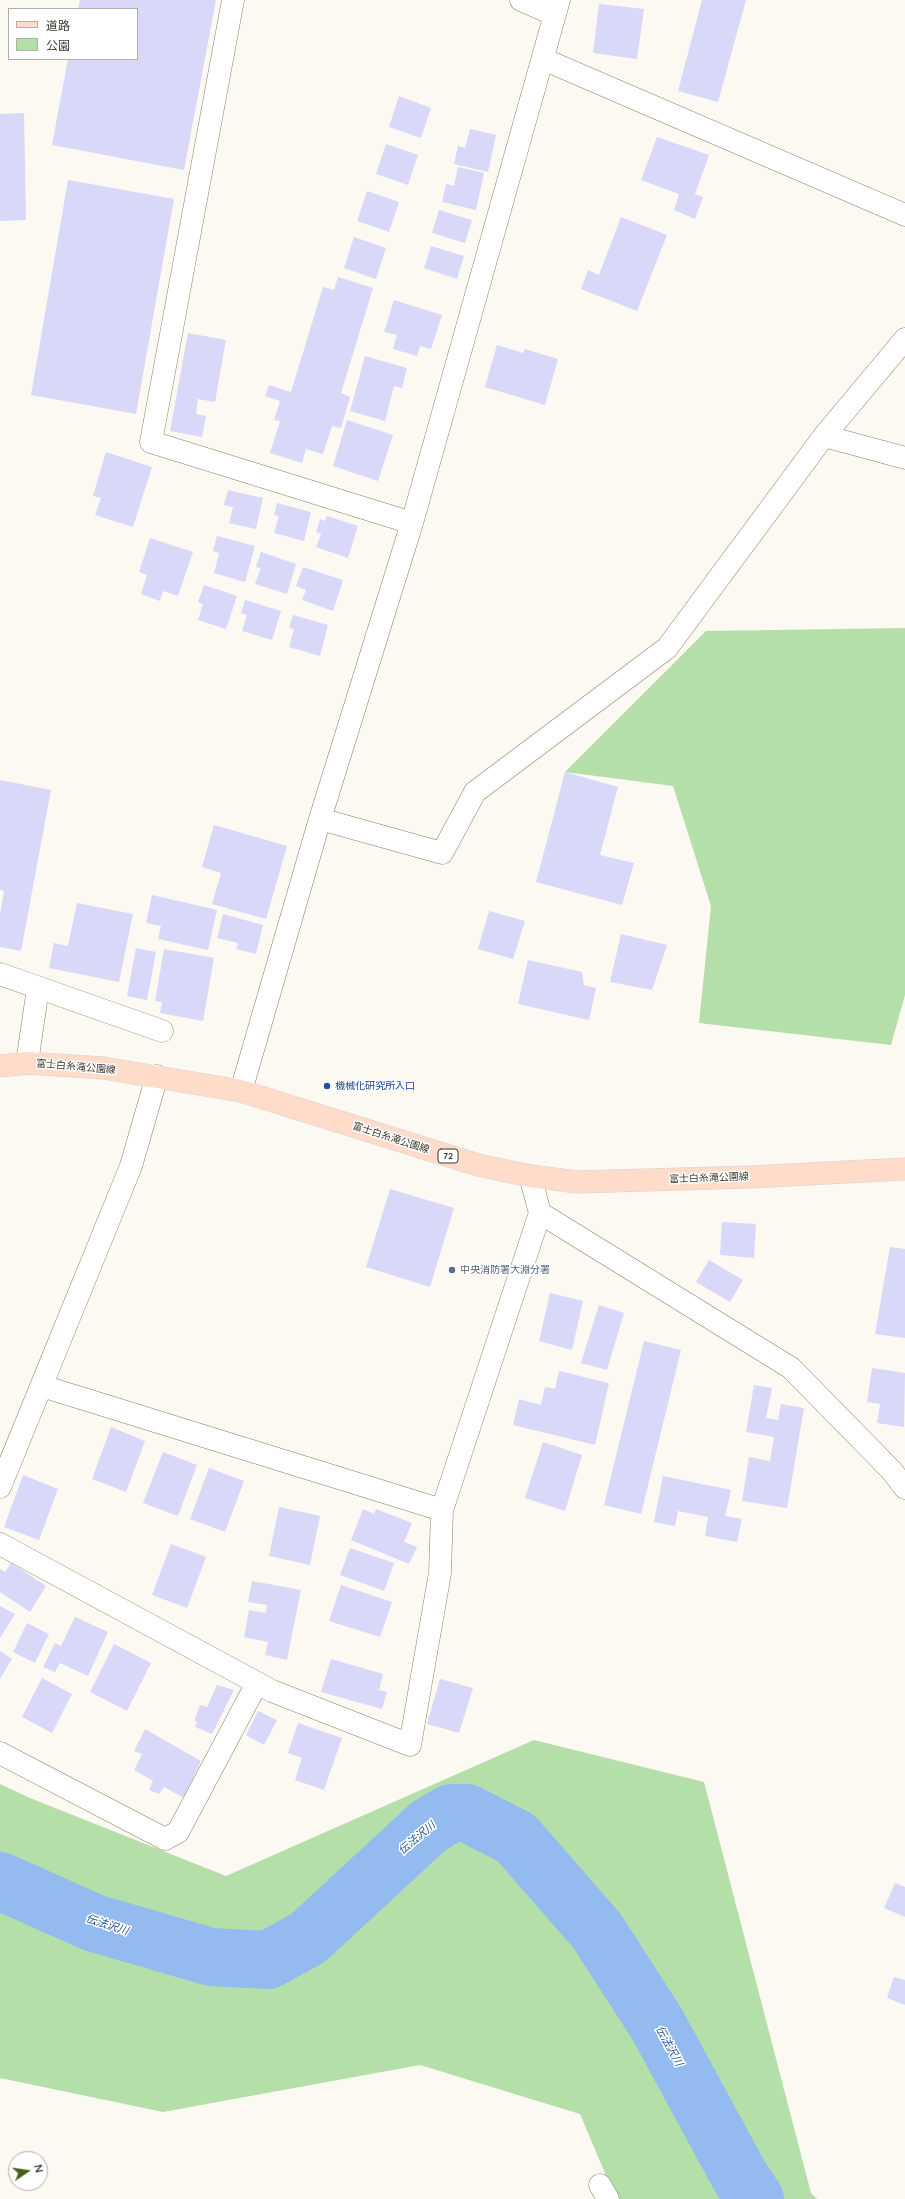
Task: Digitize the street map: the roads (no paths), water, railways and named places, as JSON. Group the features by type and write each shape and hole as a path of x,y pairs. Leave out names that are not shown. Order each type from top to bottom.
{"main road":[{"name":"富士白糸滝公園線","path":"0,1066 27,1063 103,1068 241,1091 478,1165 530,1176 584,1181 743,1177 905,1169"}],"street":[{"path":"233,0 151,442 412,523"},
{"path":"241,1091 320,819 412,523 557,8 520,0"},
{"path":"543,59 905,215"},
{"path":"320,819 442,853 475,792 667,648 824,436 905,339"},
{"path":"824,436 905,458"},
{"path":"0,974 162,1031"},
{"path":"27,1063 38,988"},
{"path":"0,1487 131,1166 157,1076"},
{"path":"0,1544 272,1691 410,1745 440,1573 442,1510 540,1213 530,1176"},
{"path":"540,1213 791,1368 891,1470 905,1488"},
{"path":"42,1386 442,1510"},
{"path":"0,1753 165,1839 178,1832 257,1683"}],"waterway":[{"name":"伝法沢川","path":"0,1881 94,1923 211,1957 268,1960 308,1938 429,1826 451,1813 467,1813 516,1838 597,1931 657,2024 739,2175 755,2199"}],"place":[{"name":"機械化研究所入口","path":"327,1086"},
{"name":"中央消防署大淵分署","path":"452,1270"}]}
